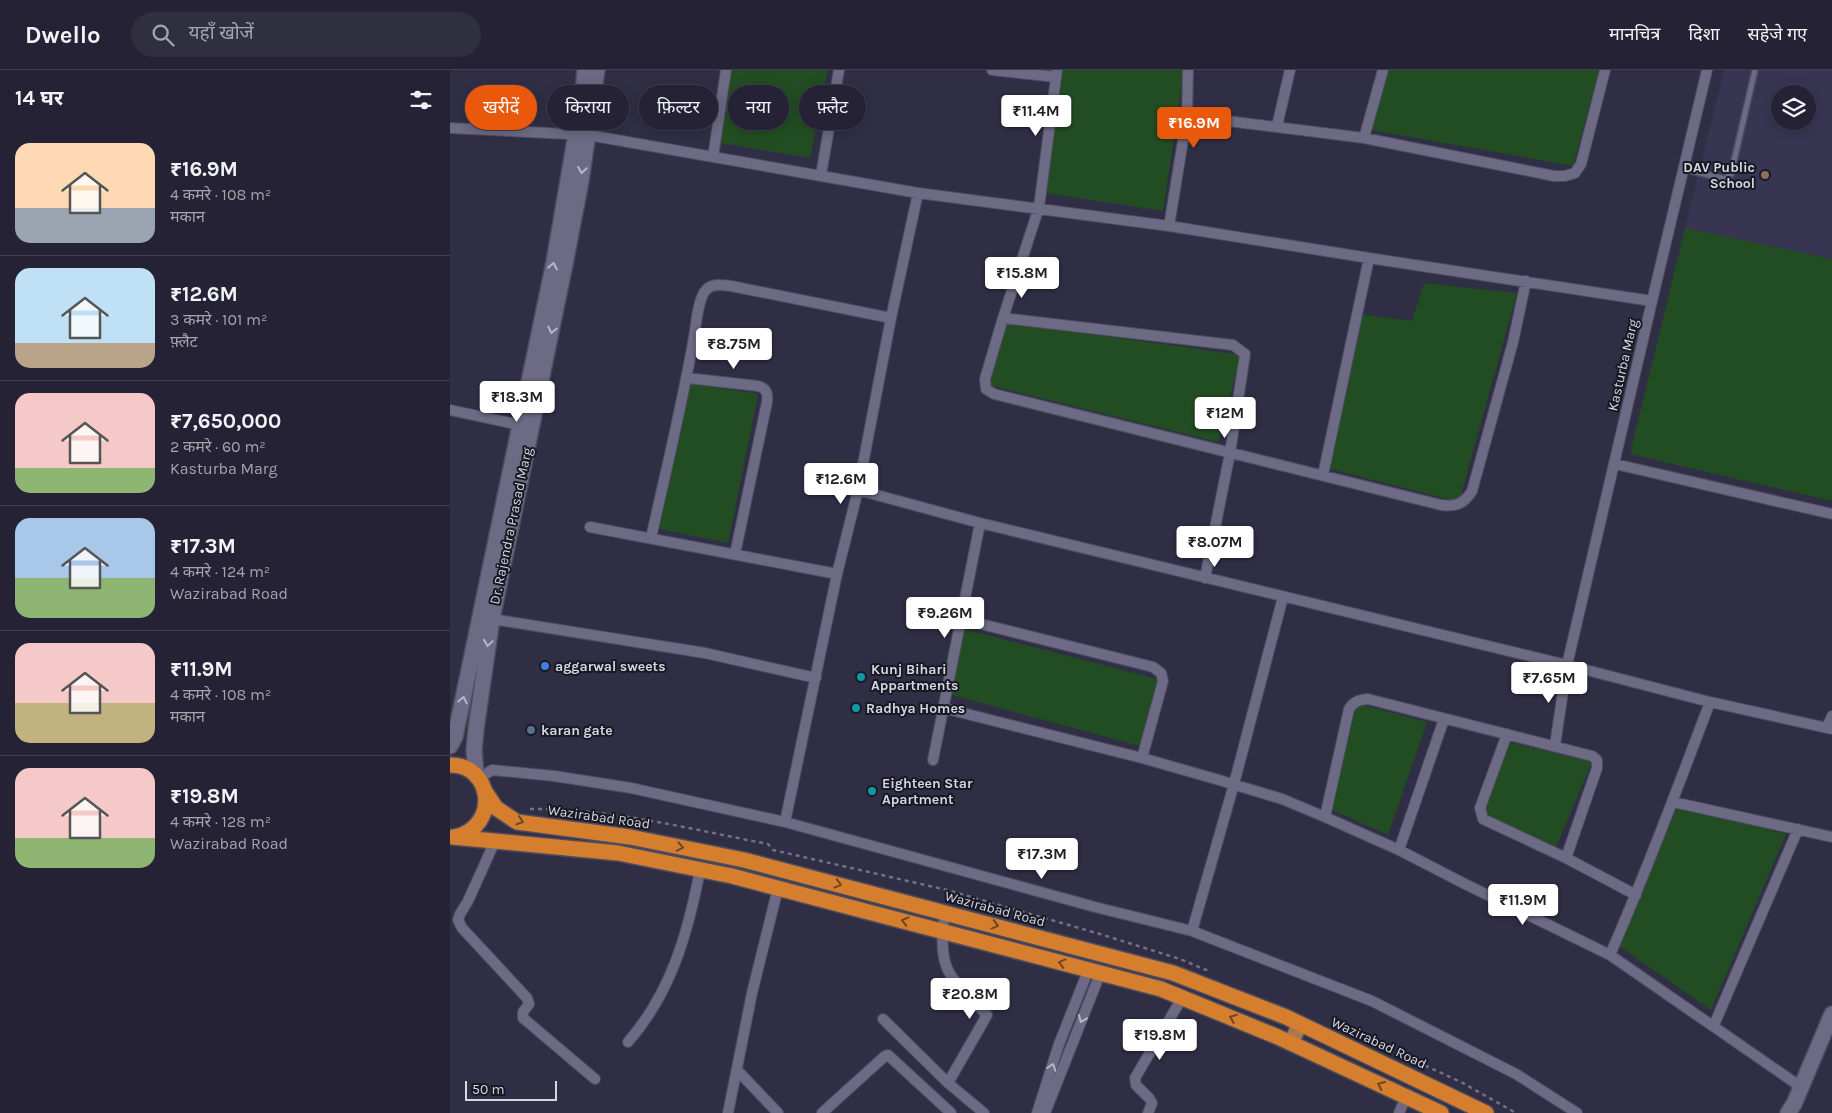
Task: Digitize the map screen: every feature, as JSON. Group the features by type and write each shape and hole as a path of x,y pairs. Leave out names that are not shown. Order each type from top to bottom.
{"highway":[{"path":"450,765 466,769 480,782 486,801 485,812 480,821 468,832 451,837"},
{"name":"Wazirabad Road","path":"480,782 496,808 518,822 630,837 744,860 1173,973 1300,1024 1486,1113"},
{"path":"451,837 618,853 700,870 778,888 1161,989 1292,1043 1441,1113"}],"main road":[{"name":"Dr. Rajendra Prasad Marg","path":"582,134 585,70"},
{"name":"Dr. Rajendra Prasad Marg","path":"480,782 474,750 492,619 554,262 597,70"},
{"name":"Dr. Rajendra Prasad Marg","path":"450,746 455,737 526,426"},
{"path":"1788,1113 1794,1104 1832,1014"},
{"path":"1292,1043 1300,1024"}],"street":[{"path":"713,157 726,70"},
{"path":"821,175 839,70"},
{"path":"992,70 1056,73 1039,207 985,380 986,389 994,394 1441,505 1460,504 1472,492 1510,352 1526,281"},
{"path":"1169,226 1187,116 1188,70"},
{"path":"1277,126 1290,70"},
{"path":"1364,138 1383,70"},
{"path":"1187,116 1364,138 1554,176 1570,175 1575,173 1581,164 1605,70"},
{"name":"Kasturba Marg","path":"1555,745 1567,665 1708,70"},
{"path":"450,128 582,134 918,193 1039,207 1169,226 1652,301"},
{"path":"785,822 837,574 858,490 891,318 918,193"},
{"path":"1323,475 1369,258"},
{"path":"651,538 687,378 702,295 707,288 718,285 732,286 891,318"},
{"path":"1003,318 1233,345 1245,354 1230,453 1205,578"},
{"path":"687,378 758,386 763,387 767,391 768,402 735,554"},
{"path":"450,410 526,426"},
{"path":"1615,464 1832,514"},
{"path":"858,490 980,523 1567,665 1710,702 1830,729 1832,716"},
{"path":"933,760 980,523"},
{"path":"590,528 837,574"},
{"path":"1192,931 1234,784 1283,597"},
{"path":"492,619 705,652 816,678"},
{"path":"961,620 1153,667 1161,673 1163,681 1142,758"},
{"path":"1325,817 1350,709 1352,704 1359,700 1368,700 1555,745 1592,756 1597,760 1597,768 1566,858"},
{"path":"1610,954 1673,802 1710,702"},
{"path":"943,708 1142,758 1234,784 1282,799 1325,817 1399,850 1610,954 1801,1087"},
{"path":"1399,850 1444,719"},
{"path":"1507,734 1480,808 1483,819 1566,858 1636,895"},
{"path":"480,782 492,770 554,776 631,788 785,822 1095,907 1192,931 1372,1001 1516,1074 1578,1113"},
{"path":"1673,802 1832,837"},
{"path":"1714,1025 1798,829"},
{"path":"495,842 458,920 462,928 527,998 529,1004 523,1018 595,1079"},
{"path":"628,1042 645,1022 656,1004 680,952 689,924 700,870"},
{"path":"728,1113 752,993 778,888"},
{"path":"945,912 942,931 945,964 950,974 987,1015 948,1083"},
{"path":"1037,1113 1060,1044 1094,972"},
{"path":"1045,1113 1094,972"},
{"path":"1148,1113 1152,1103 1136,1085 1136,1078 1182,998"},
{"path":"883,1019 948,1083 984,1113"},
{"path":"822,1113 888,1055 951,1113"},
{"path":"736,1070 778,1113"},
{"path":"1399,1113 1406,1097"}],"lane":[{"path":"1683,169 1726,179 1731,174 1755,70"}],"shaded area":[{"name":"DAV Public School","path":"1724,70 1832,70 1832,259 1685,228"}],"green space":[{"path":"731,70 828,70 825,85 799,85 799,130 816,130 810,158 720,143 728,90 728,130 789,130 789,85 729,85"},
{"path":"1063,70 1184,70 1163,211 1045,193"},
{"path":"1384,70 1599,70 1573,166 1366,129"},
{"path":"1685,228 1832,259 1832,501 1630,454"},
{"path":"1424,283 1517,293 1459,502 1323,467 1360,314 1412,321"},
{"path":"1002,322 1241,355 1218,442 989,385"},
{"path":"687,383 758,394 728,543 659,529"},
{"path":"964,629 1157,679 1140,746 948,694"},
{"path":"1355,703 1427,722 1388,835 1326,807"},
{"path":"1507,742 1592,762 1556,847 1477,810"},
{"path":"1674,806 1786,834 1711,1010 1619,946"}],"place":[{"name":"DAV Public School","path":"1765,175"},
{"name":"aggarwal sweets","path":"545,666"},
{"name":"Kunj Bihari Appartments","path":"861,677"},
{"name":"Radhya Homes","path":"856,708"},
{"name":"karan gate","path":"531,730"},
{"name":"Eighteen Star Apartment","path":"872,791"}]}
